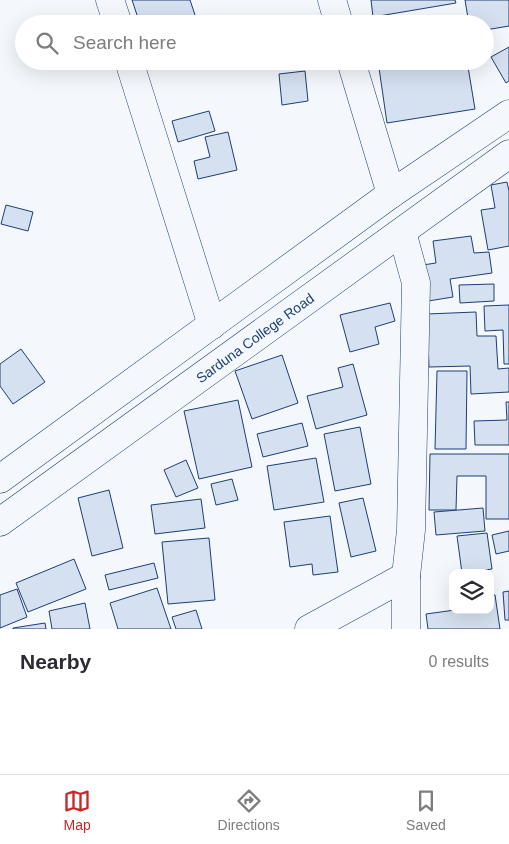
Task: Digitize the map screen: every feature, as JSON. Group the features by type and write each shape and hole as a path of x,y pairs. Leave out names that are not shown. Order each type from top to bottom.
{"street":[{"path":"110,0 115,15"},
{"path":"332,0 336,15"},
{"path":"132,70 212,325"},
{"path":"353,70 391,194"},
{"path":"0,479 391,194 509,114"},
{"name":"Sarduna College Road","path":"0,522 509,154"},
{"path":"402,232 416,283 411,530 406,576 406,629"},
{"path":"309,629 406,576"}],"building":[{"path":"132,0 190,0 195,15 137,15"},
{"path":"371,0 455,0 456,3 385,15 373,15"},
{"path":"465,0 509,0 509,26 494,28 494,15 468,15"},
{"path":"509,47 509,81 506,83 494,62 494,55"},
{"path":"379,70 468,70 475,109 387,123"},
{"path":"305,71 308,101 282,105 279,74"},
{"path":"209,111 215,131 178,142 172,121"},
{"path":"228,132 237,170 198,179 194,161 210,157 205,137"},
{"path":"507,182 509,191 509,246 488,250 481,210 495,208 491,185"},
{"path":"6,205 33,212 28,231 1,224"},
{"path":"471,236 474,253 489,252 492,273 450,279 453,297 422,302 416,266 436,263 433,241"},
{"path":"494,284 494,301 460,303 459,285"},
{"path":"390,303 395,321 375,327 379,344 350,352 340,315"},
{"path":"509,305 509,364 504,364 503,330 485,331 484,306"},
{"path":"476,312 477,336 496,336 498,369 509,368 509,392 471,394 470,366 429,367 427,314"},
{"path":"21,349 45,382 13,404 0,386 0,364"},
{"path":"282,355 298,403 252,419 235,371"},
{"path":"353,364 367,415 316,429 307,396 343,387 338,368"},
{"path":"437,371 467,371 466,449 435,449"},
{"path":"238,400 252,467 199,479 184,411"},
{"path":"506,402 509,402 509,445 475,445 474,421 507,420"},
{"path":"302,423 308,446 263,457 257,434"},
{"path":"360,427 371,484 335,491 324,434"},
{"path":"430,454 509,454 509,519 486,519 486,476 457,476 456,510 429,510"},
{"path":"316,458 324,502 274,510 267,466"},
{"path":"186,460 198,488 176,497 164,470"},
{"path":"232,479 238,500 216,505 211,484"},
{"path":"109,490 123,548 92,556 78,498"},
{"path":"363,498 376,551 351,557 339,503"},
{"path":"201,499 205,528 155,534 151,505"},
{"path":"483,508 485,531 436,535 434,512"},
{"path":"330,516 338,572 313,575 312,564 290,567 284,522"},
{"path":"509,531 509,551 496,554 492,535"},
{"path":"487,533 492,569 461,569 457,536"},
{"path":"209,538 215,600 168,604 162,542"},
{"path":"74,559 86,589 28,612 16,583"},
{"path":"154,563 158,578 109,590 105,575"},
{"path":"157,588 171,629 118,629 110,603"},
{"path":"17,589 27,617 0,628 0,595"},
{"path":"509,591 509,620 505,620 503,592"},
{"path":"494,595 500,629 428,629 426,614 449,611 449,614 494,614"},
{"path":"85,603 90,629 52,629 49,611"},
{"path":"196,610 202,629 176,629 172,617"},
{"path":"45,623 46,629 13,629 13,628"}]}
